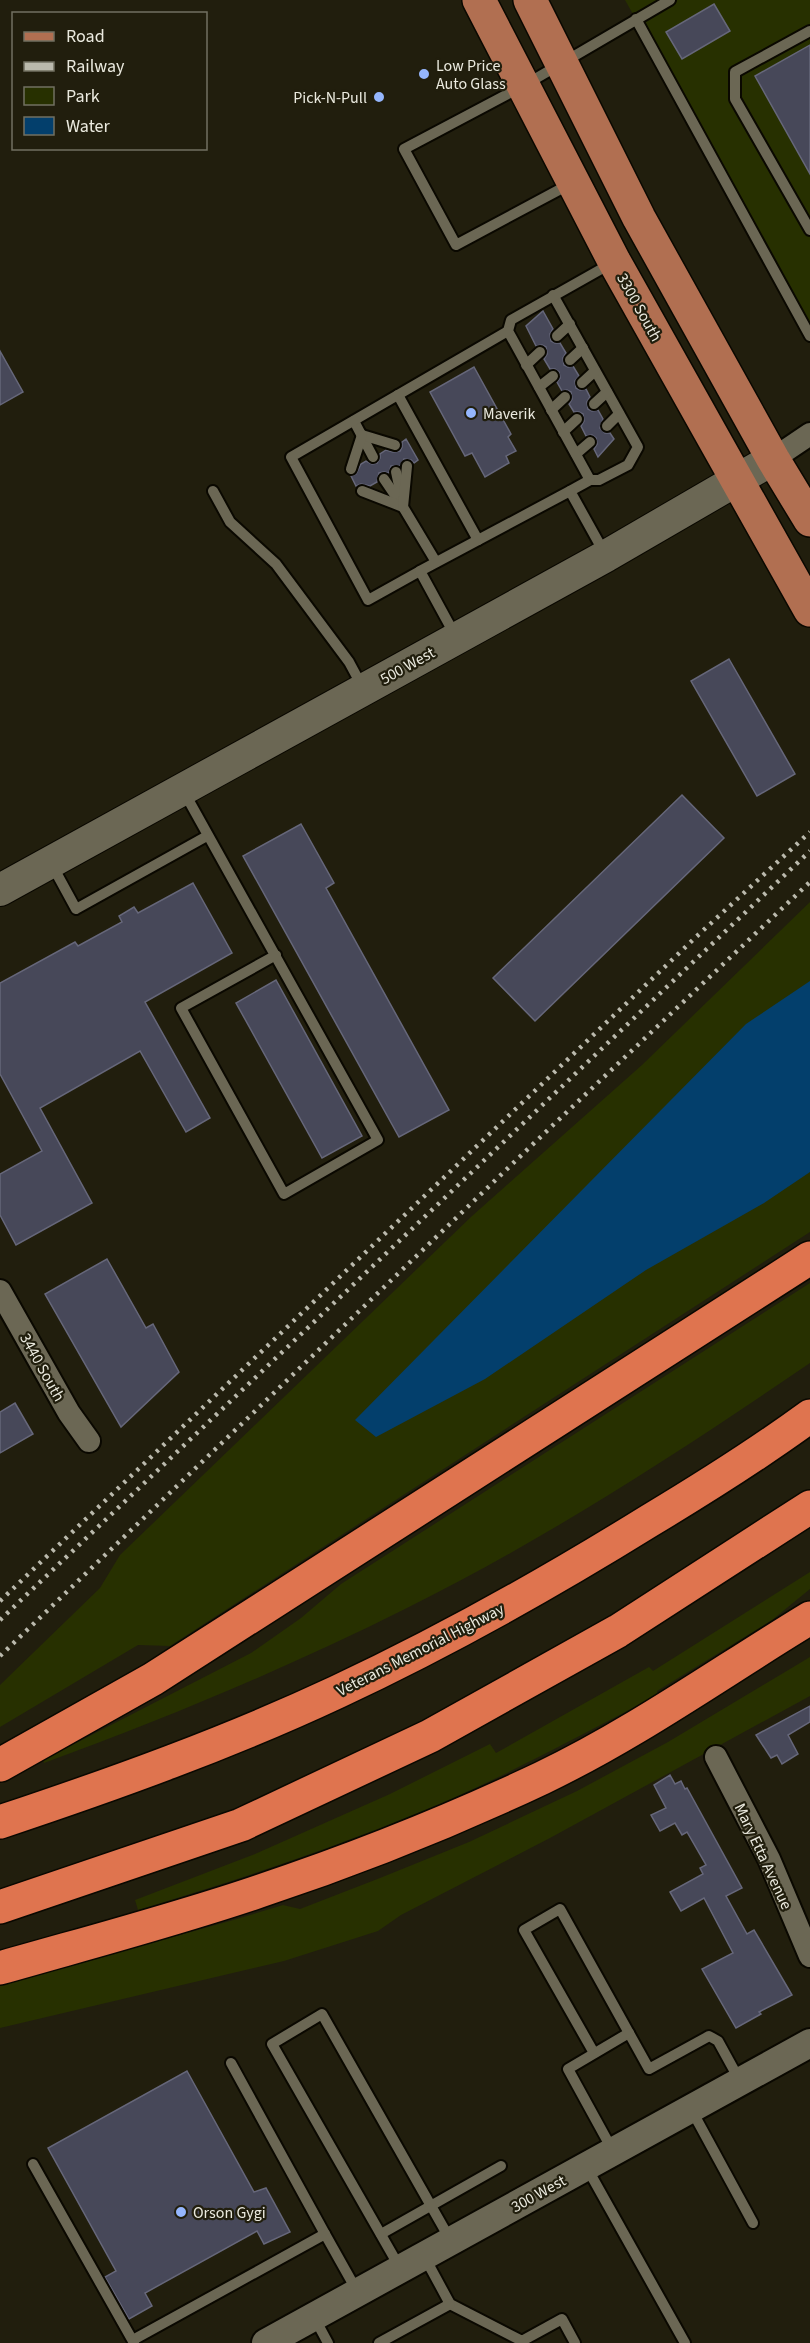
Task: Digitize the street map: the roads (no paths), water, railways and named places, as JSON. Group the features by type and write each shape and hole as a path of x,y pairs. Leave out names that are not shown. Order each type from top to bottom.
{"highway":[{"path":"0,1765 153,1679 810,1258"},
{"name":"Veterans Memorial Highway","path":"0,1822 78,1797 213,1745 356,1682 573,1568 701,1490 810,1416"},
{"path":"0,1907 241,1825 430,1736 618,1630 810,1507"},
{"path":"0,1968 261,1891 393,1842 462,1813 543,1777 606,1744 808,1619"}],"main road":[{"name":"3300 South","path":"479,0 615,261 810,610"},
{"path":"530,0 639,218 773,459 810,520"},
{"name":"500 West","path":"0,890 606,556 773,459"}],"street":[{"name":"500 West","path":"773,459 810,434"},
{"name":"3440 South","path":"0,1291 69,1413 89,1441"},
{"name":"Mary Etta Avenue","path":"716,1757 769,1859 810,1956"},
{"name":"300 West","path":"274,2341 358,2292 810,2043"}],"lane":[{"path":"573,182 456,245 404,149 523,86 670,0"},
{"path":"636,19 810,336"},
{"path":"810,31 735,72 735,99 810,231"},
{"path":"591,480 508,331 511,320 615,261"},
{"path":"508,331 291,457 368,600 591,480 599,480 628,465 638,447 553,295"},
{"path":"557,336 570,324"},
{"path":"570,360 583,348"},
{"path":"526,365 540,352"},
{"path":"582,383 595,370"},
{"path":"538,387 553,376"},
{"path":"594,404 607,392"},
{"path":"398,395 478,540"},
{"path":"551,410 565,397"},
{"path":"607,426 619,414"},
{"path":"563,432 577,418"},
{"path":"354,421 373,457"},
{"path":"362,435 395,445"},
{"path":"362,435 385,451"},
{"path":"355,467 362,435"},
{"path":"576,454 590,442"},
{"path":"403,507 407,466"},
{"path":"396,472 403,507"},
{"path":"384,479 436,562"},
{"path":"366,488 403,507"},
{"path":"213,491 230,522 282,573 349,662 363,688"},
{"path":"570,491 606,556"},
{"path":"420,571 456,638"},
{"path":"182,789 276,955 378,1140 284,1194 181,1008 276,955"},
{"path":"50,862 76,909 207,836"},
{"path":"594,2053 524,1930 560,1910 649,2070 709,2036 718,2041 740,2081"},
{"path":"451,2241 322,2014 272,2044 381,2234 450,2304 521,2342 561,2319 575,2343"},
{"path":"613,2151 568,2069 628,2033"},
{"path":"231,2063 358,2292"},
{"path":"690,2109 753,2223"},
{"path":"33,2164 134,2342 325,2234"},
{"path":"381,2234 501,2166"},
{"path":"586,2166 685,2343"},
{"path":"379,2343 450,2304"},
{"path":"314,2317 328,2343"}],"water":[{"path":"810,981 810,1172 764,1203 646,1270 485,1379 376,1437 355,1420 746,1024"}],"railway":[{"path":"0,1601 696,937 810,832"},
{"path":"0,1620 810,851"},
{"path":"0,1656 531,1146 810,882"}],"place":[{"name":"Low Price Auto Glass","path":"424,74"},
{"name":"Pick-N-Pull","path":"379,97"},
{"name":"Maverik","path":"471,413"},
{"name":"Orson Gygi","path":"181,2212"}]}
